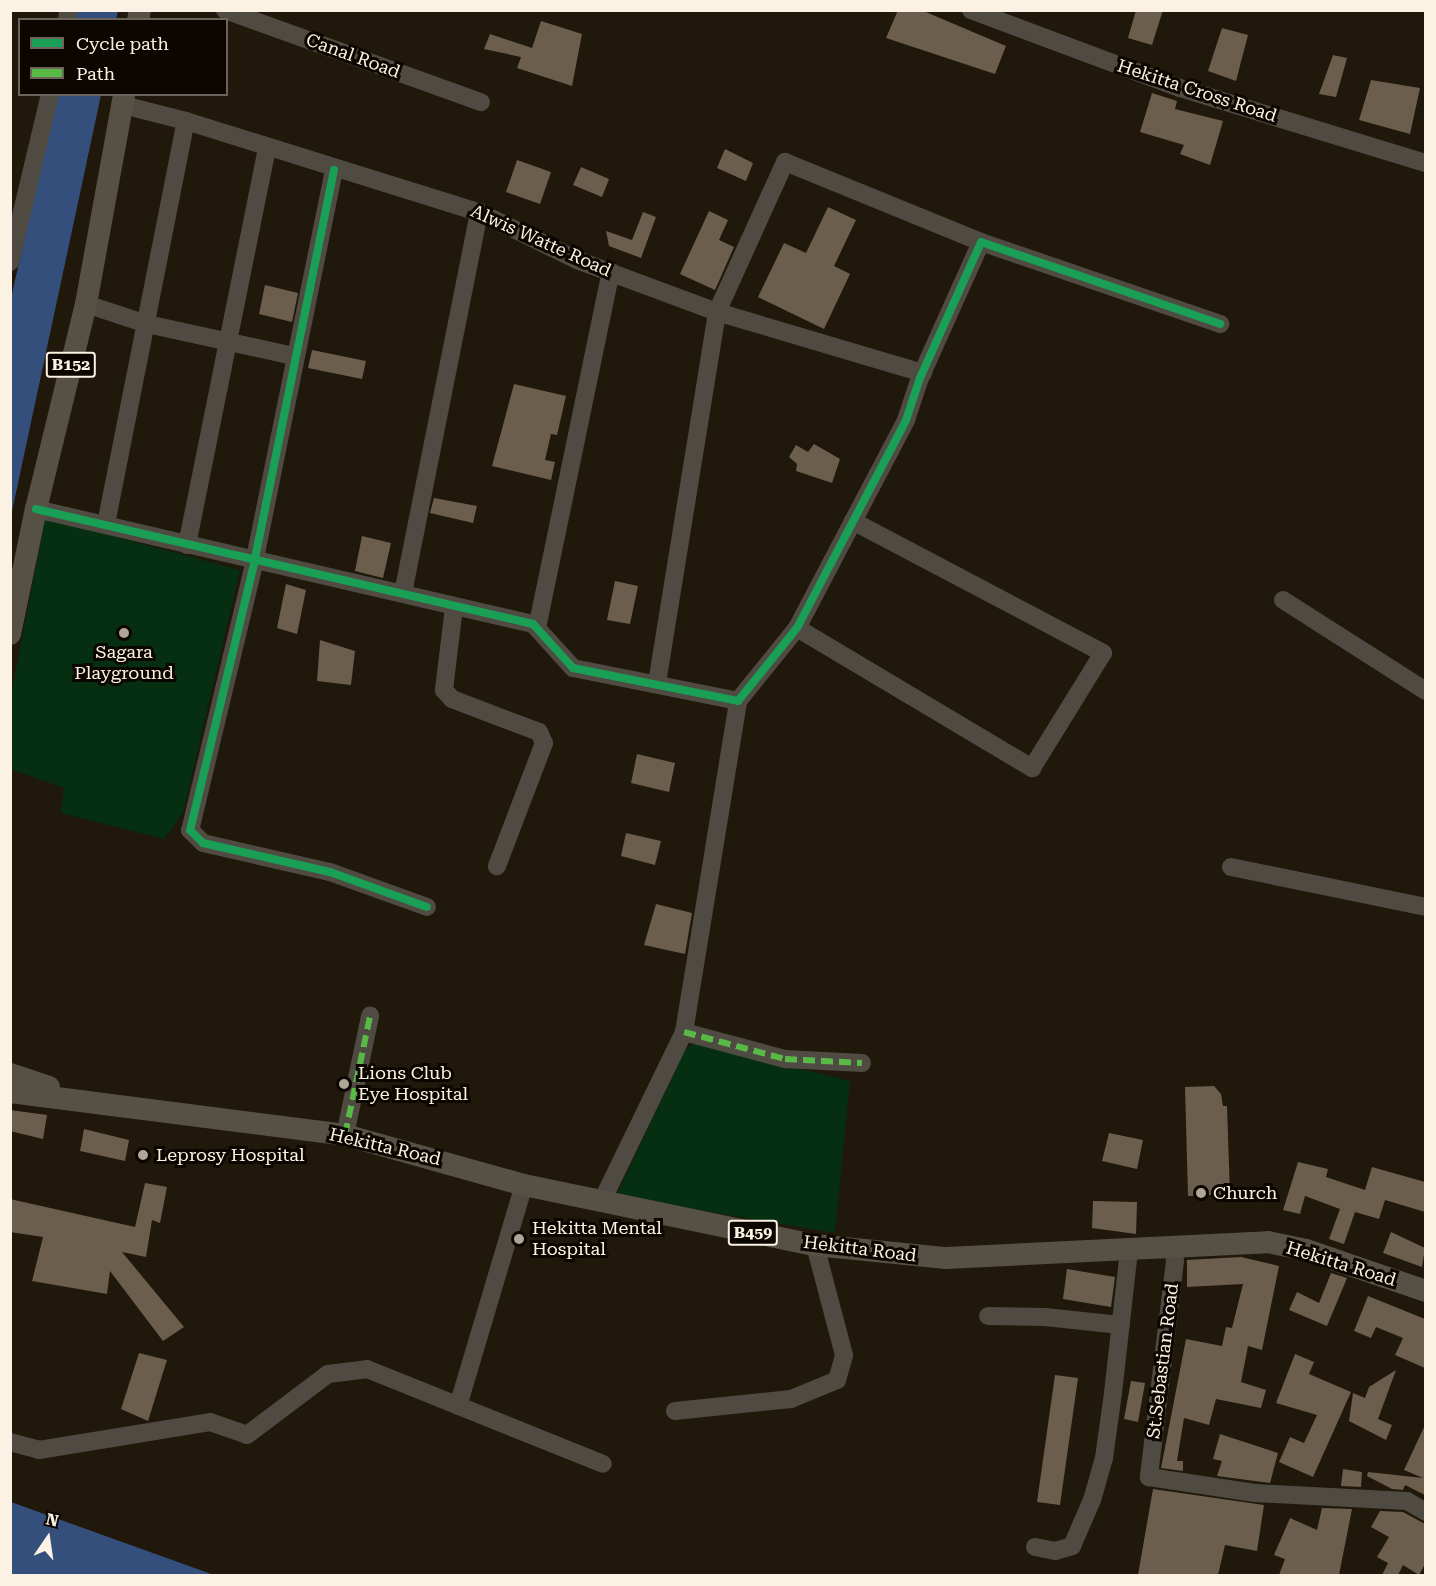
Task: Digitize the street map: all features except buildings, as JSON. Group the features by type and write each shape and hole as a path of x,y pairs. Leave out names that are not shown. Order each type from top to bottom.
{"main road":[{"name":"B152","path":"10,634 36,509 86,304 124,100"},
{"name":"Hekitta Road","path":"10,1074 85,1099"},
{"name":"Hekitta Road","path":"10,1092 85,1099 345,1135 524,1185 601,1203 815,1245 946,1258 1129,1251 1173,1245 1268,1242 1306,1250 1425,1291"}],"street":[{"name":"Canal Road","path":"225,10 481,102"},
{"name":"Hekitta Cross Road","path":"971,10 1179,88 1425,163"},
{"path":"10,262 50,96"},
{"name":"Alwis Watte Road","path":"124,100 334,170 479,212 577,260 717,312 923,373"},
{"path":"106,524 186,121"},
{"path":"187,545 267,148"},
{"path":"657,683 717,312 784,162 981,242 1220,324"},
{"path":"334,170 294,356 255,560 190,830 204,843 330,872 427,907"},
{"path":"403,593 479,212"},
{"path":"601,1203 684,1032 738,701 797,628 906,420 923,373 981,242"},
{"path":"537,628 611,272"},
{"path":"86,304 147,324 294,356"},
{"path":"36,509 533,624 573,668 738,701"},
{"path":"797,628 1032,768 1103,653 853,521"},
{"path":"1283,600 1425,691"},
{"path":"454,607 444,690 452,699 539,732 544,743 497,866"},
{"path":"1231,867 1425,907"},
{"path":"345,1135 370,1016"},
{"path":"684,1032 785,1059 862,1064"},
{"path":"458,1406 524,1185"},
{"path":"675,1411 791,1399 837,1380 843,1355 815,1245"},
{"name":"St.Sebastian Road","path":"1173,1245 1175,1261 1149,1478 1255,1493 1407,1502 1425,1512"},
{"path":"1035,1547 1055,1551 1072,1546 1082,1531 1104,1458 1129,1251"},
{"path":"988,1316 1045,1317 1121,1325"},
{"path":"10,1442 39,1450 210,1422 247,1435 328,1374 367,1369 603,1464"}],"green space":[{"name":"Sagara Playground","path":"45,518 240,570 183,813 164,839 61,813 64,788 11,769 11,696"},
{"path":"694,1043 850,1081 835,1233 616,1196 685,1050"}],"water":[{"path":"76,11 118,11 116,18 74,18"},
{"path":"57,96 101,96 11,516 11,298"},
{"path":"11,1502 214,1575 11,1575"}],"marked path":[{"path":"345,1135 370,1016"},
{"path":"684,1032 785,1059 862,1063"}],"cycle path":[{"path":"334,170 255,560 190,830 203,843 330,872 427,907"},
{"path":"36,509 533,624 573,668 738,701 797,628 906,420 920,378 981,242 1220,324"}],"place":[{"name":"Sagara Playground","path":"124,633"},
{"name":"Lions Club Eye Hospital","path":"344,1084"},
{"name":"Leprosy Hospital","path":"143,1155"},
{"name":"Church","path":"1201,1193"},
{"name":"Hekitta Mental Hospital","path":"519,1239"}]}
